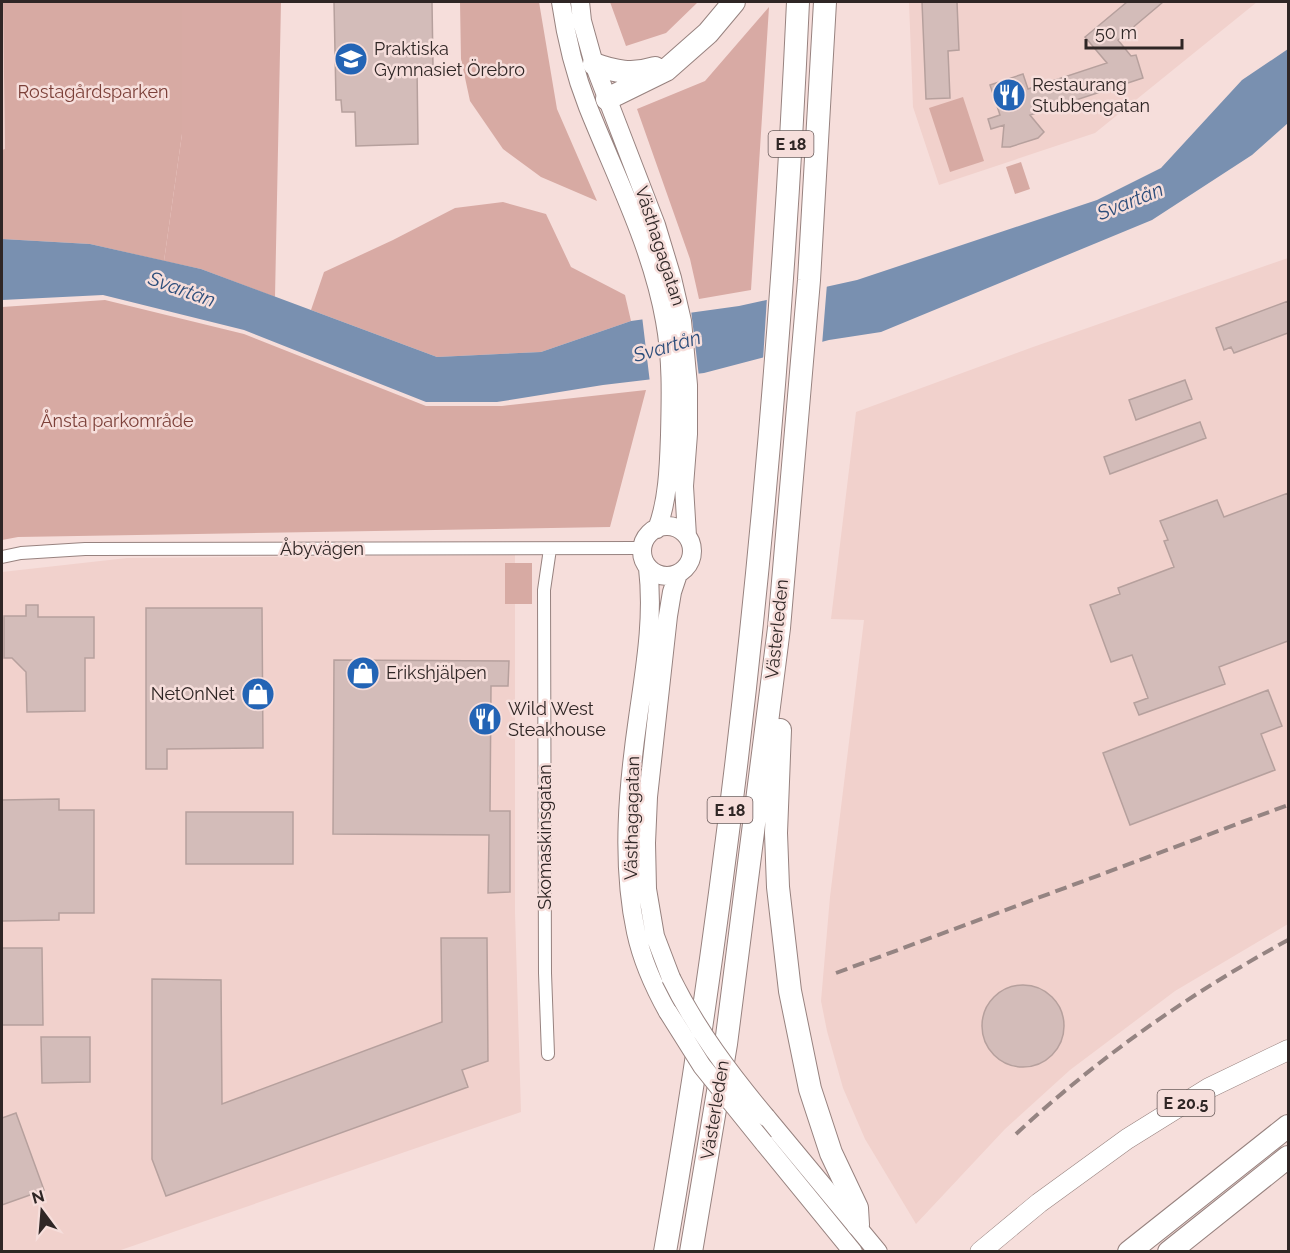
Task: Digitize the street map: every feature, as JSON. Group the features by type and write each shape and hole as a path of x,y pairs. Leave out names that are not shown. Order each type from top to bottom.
{"highway":[{"path":"598,95 666,70 708,33 734,2"},
{"name":"Västerleden","path":"665,1251 688,1113 746,682 782,286 790,180 798,2"},
{"name":"Västerleden","path":"691,1251 726,1044 779,628 809,280 825,2"},
{"path":"594,64 611,71 633,73 645,72 673,62"},
{"name":"E 18","path":"779,628 787,646 780,728 776,833 784,948 796,1031 810,1089 831,1153 857,1208 858,1225"},
{"path":"1129,1251 1288,1126"},
{"path":"1169,1251 1288,1157"}],"main road":[{"name":"Västhagagatan","path":"561,2 572,53 598,95 656,225 669,301"},
{"name":"Västhagagatan","path":"580,2 582,21 594,64 598,95 594,122 649,261 685,339 680,387 659,522"},
{"name":"Västhagagatan","path":"680,387 688,434 684,486 687,536"},
{"path":"659,522 687,536 692,548 688,565 678,573 663,576 648,568 642,556 642,548 646,537 659,522"},
{"name":"Västhagagatan","path":"648,568 651,609 633,746 628,814 627,861 636,932 650,975 668,1012 702,1066 854,1251"},
{"name":"Västhagagatan","path":"678,573 672,592 667,627 648,797 647,890 655,936 692,1019 705,1038 766,1117 878,1251"},
{"name":"E 20.5","path":"980,1251 1039,1203 1127,1139 1209,1088 1288,1050"}],"street":[{"name":"Åbyvägen","path":"2,557 85,549 642,548"},
{"name":"Skomaskinsgatan","path":"548,1054 545,973 544,590 550,549"}],"shaded area":[{"path":"3,2 5,150 2,150"},
{"path":"182,2 281,2 275,297 201,269 164,261 182,134"},
{"path":"610,2 698,2 666,33 626,46"},
{"path":"909,2 1257,2 1095,133 939,185 913,107"},
{"path":"769,7 751,290 699,299 690,259 637,109 705,81"},
{"path":"503,202 546,214 571,267 625,295 631,321 541,352 437,357 311,310 324,272 455,208"},
{"path":"1288,258 1288,924 1175,991 1070,1070 1005,1129 916,1224 865,1139 843,1088 821,1001 830,897 864,620 831,619 856,412"},
{"path":"515,555 515,913 521,1112 118,1251 2,1251 2,572 127,558"}],"green space":[{"name":"Rostagårdsparken","path":"3,2 182,2 182,134 164,261 90,244 2,239 2,150 5,149"},
{"path":"460,2 539,2 557,109 597,201 541,177 503,149 470,101 461,59"},
{"path":"963,97 984,161 950,172 929,108"},
{"path":"1021,162 1030,189 1015,194 1006,167"},
{"name":"Ånsta parkområde","path":"105,300 244,334 426,406 502,406 646,390 610,527 18,537 2,540 2,307"},
{"path":"505,563 532,563 532,604 505,604"}],"water":[{"name":"Svartån","path":"1288,49 1288,123 1252,155 1152,220 881,332 829,340 704,373 603,385 497,402 426,402 244,330 103,295 2,300 2,239 90,244 201,269 437,357 541,352 631,321 739,306 857,280 1097,200 1161,168 1242,80"}],"pier":[{"path":"827,284 822,345 763,360 767,297"},
{"path":"691,310 699,377 650,383 642,316"}],"building":[{"path":"334,2 432,2 433,66 417,66 418,144 356,146 355,112 342,112 341,100 336,100"},
{"path":"922,2 957,2 959,50 948,51 950,98 926,99"},
{"path":"1127,2 1163,2 1118,40 1131,56 1136,55 1143,78 1030,115 1044,132 1038,138 1010,147 1002,147 1004,125 991,129 988,119 1000,115 990,85 1023,74 1028,89 1107,63 1085,37"},
{"path":"1288,301 1288,333 1234,353 1231,347 1224,350 1216,328"},
{"path":"1185,380 1192,399 1136,420 1129,400"},
{"path":"1200,422 1206,438 1110,474 1104,457"},
{"path":"1288,493 1288,641 1219,667 1225,684 1139,715 1134,703 1148,698 1132,655 1111,662 1090,605 1120,594 1118,588 1174,567 1164,541 1168,540 1160,521 1217,500 1224,517"},
{"path":"26,605 38,605 38,617 94,617 94,658 85,658 85,711 27,712 26,672 12,658 4,658 4,616 26,616"},
{"path":"146,608 262,608 263,748 167,749 167,769 146,769"},
{"path":"334,660 509,661 508,686 491,686 490,811 510,811 510,892 488,893 489,835 333,834"},
{"path":"1268,690 1282,726 1261,734 1275,770 1130,825 1103,753"},
{"path":"59,799 59,810 94,810 94,913 59,913 59,920 2,921 2,800"},
{"path":"186,812 293,812 293,864 186,864"},
{"path":"441,938 487,938 488,1061 462,1070 468,1087 166,1196 152,1159 152,979 221,980 222,1104 442,1022"},
{"path":"2,948 42,948 43,1025 2,1025"},
{"path":"1023,985 1039,988 1052,997 1061,1010 1064,1026 1061,1042 1052,1055 1039,1064 1023,1067 1007,1064 994,1055 985,1042 982,1026 985,1010 994,997 1007,988"},
{"path":"41,1037 90,1037 90,1082 42,1083"},
{"path":"16,1113 44,1190 2,1205 2,1118"}],"railway":[{"path":"836,973 1288,805"},
{"path":"1016,1134 1080,1079 1146,1028 1215,982 1288,940"}],"place":[{"name":"Praktiska Gymnasiet Örebro","path":"351,59"},
{"name":"Restaurang Stubbengatan","path":"1009,95"},
{"name":"Erikshjälpen","path":"363,673"},
{"name":"NetOnNet","path":"258,694"},
{"name":"Wild West Steakhouse","path":"485,719"}]}
